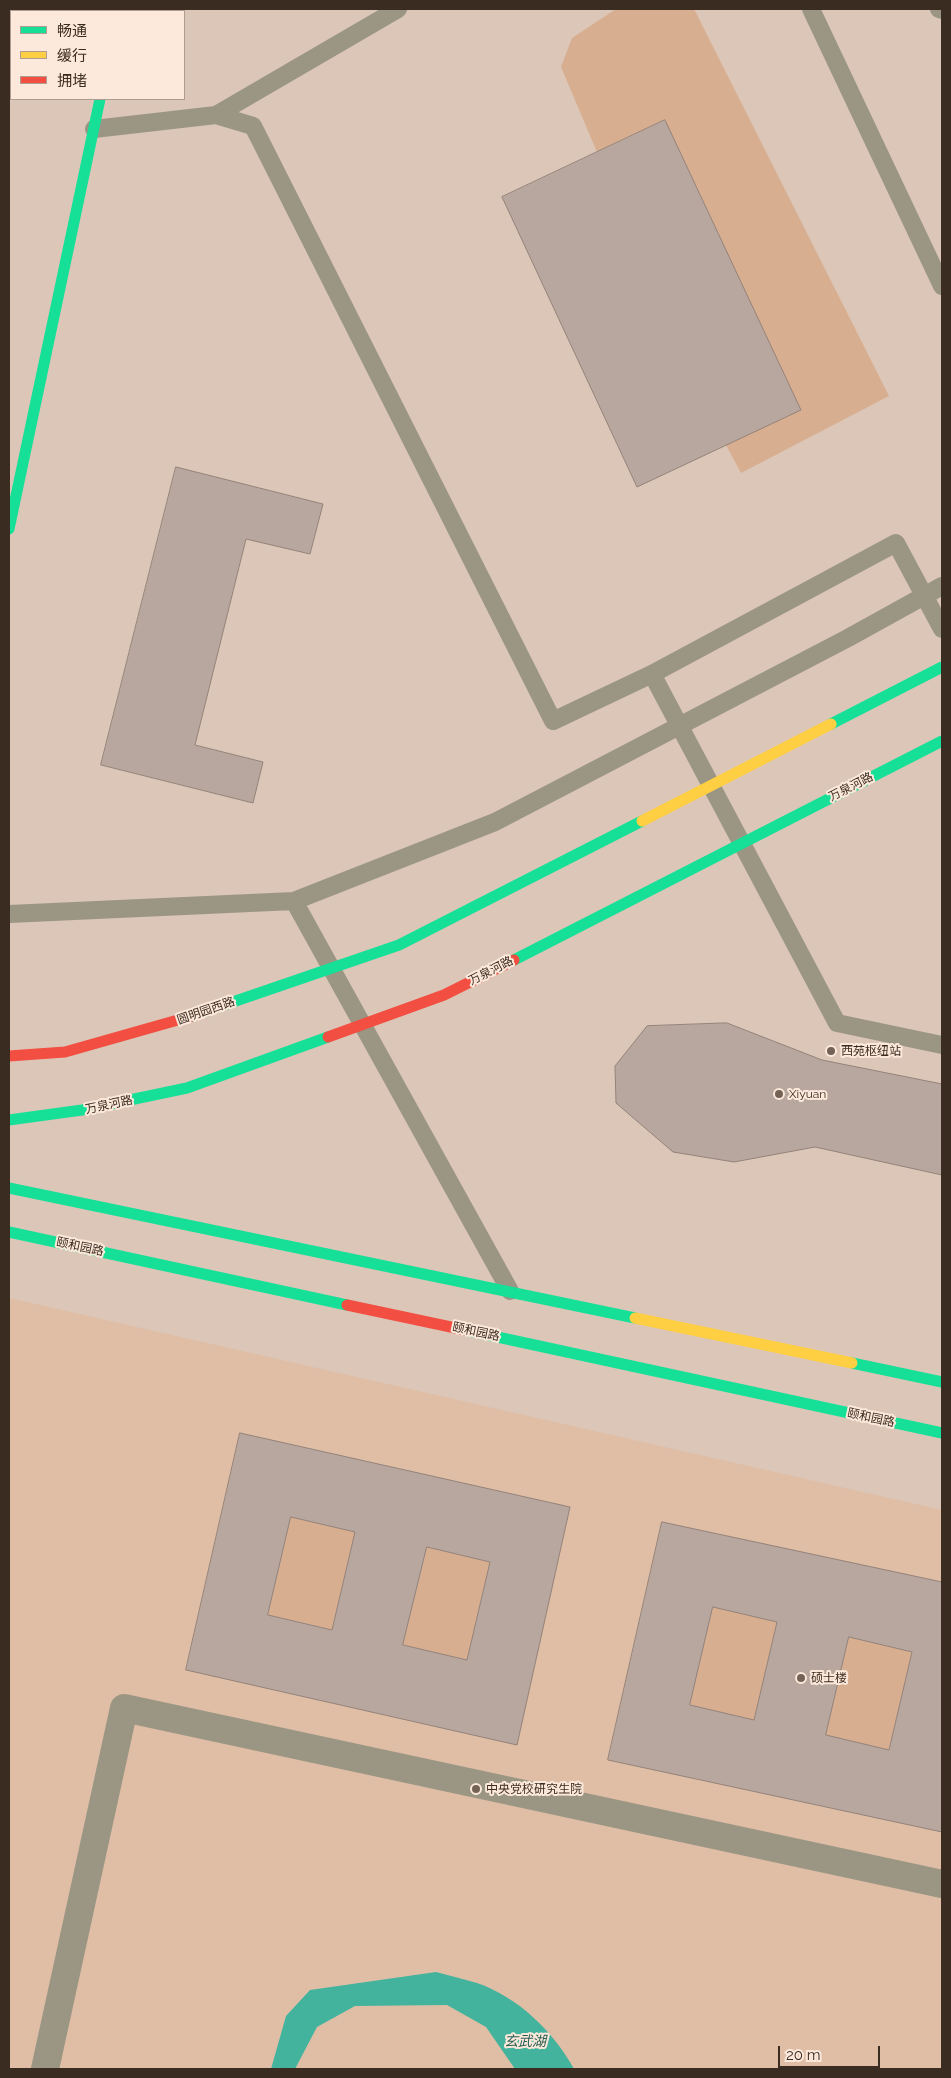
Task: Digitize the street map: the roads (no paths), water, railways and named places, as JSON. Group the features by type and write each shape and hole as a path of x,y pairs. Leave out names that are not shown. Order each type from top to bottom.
{"main road":[{"path":"9,529 100,100"},
{"name":"圆明园西路","path":"9,1056 65,1052 162,1026 399,945 942,667"},
{"name":"万泉河路","path":"9,1120 82,1110 187,1088 444,995 942,741"},
{"path":"9,1188 22,1189 942,1382"},
{"name":"颐和园路","path":"9,1232 942,1433"}],"street":[{"path":"45,2069 124,1708 942,1884"}],"lane":[{"path":"216,115 398,9"},
{"path":"811,9 942,286"},
{"path":"94,129 216,115 253,126 553,722 652,674 896,543 942,628"},
{"path":"9,914 294,901 495,822 942,586"},
{"path":"652,674 837,1024 942,1045"},
{"path":"294,901 510,1291"}],"water":[{"name":"玄武湖","path":"436,1972 477,1983 507,1997 545,2029 566,2055 574,2069 515,2069 486,2027 447,2005 355,2006 317,2027 295,2069 271,2069 286,2016 310,1990"}],"place":[{"name":"西苑枢纽站","path":"831,1051"},
{"name":"Xiyuan","path":"779,1094"},
{"name":"硕士楼","path":"801,1678"},
{"name":"中央党校研究生院","path":"476,1789"}]}
